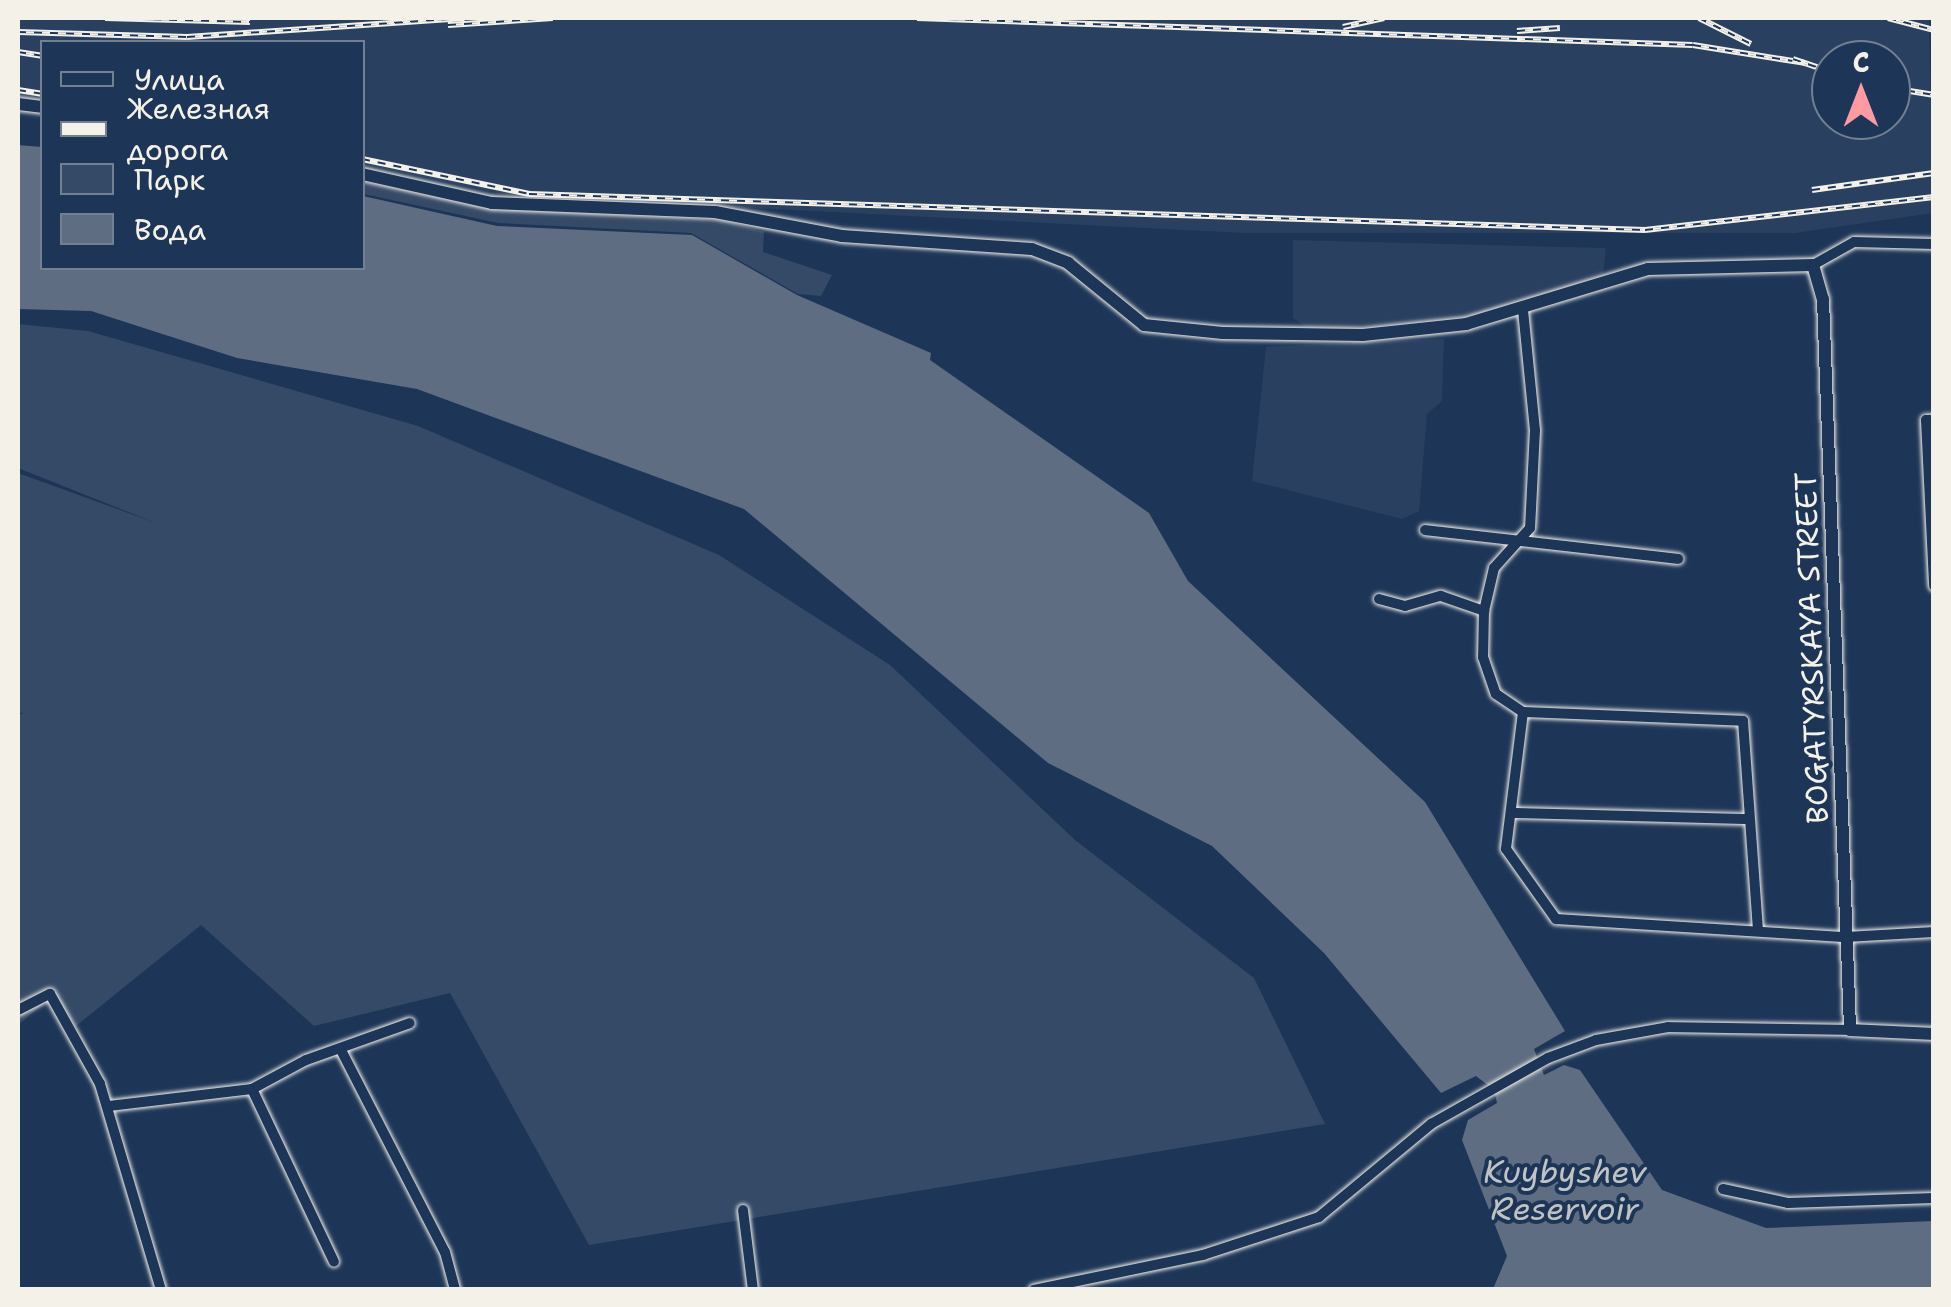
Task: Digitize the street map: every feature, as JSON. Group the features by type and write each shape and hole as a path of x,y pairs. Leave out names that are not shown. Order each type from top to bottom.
{"main road":[{"path":"365,175 492,203 715,212 842,236 1032,249 1093,282 1144,325 1216,332 1363,335 1523,310 1648,270 1814,265"},
{"name":"BOGATYRSKAYA STREET","path":"1814,265 1823,298 1850,1030"},
{"path":"1850,1030 1934,1034"}],"street":[{"path":"1814,265 1854,242 1934,244"},
{"path":"1523,310 1536,430 1530,528 1494,568 1484,610 1484,657 1496,694 1523,712 1742,721 1758,930"},
{"path":"1930,420 1934,586"},
{"path":"1424,530 1678,559"},
{"path":"1378,599 1405,606 1441,596 1484,610"},
{"path":"1523,712 1512,812 1504,821 1506,849 1556,919 1846,937 1934,932"},
{"path":"1512,812 1748,820"},
{"path":"18,1010 50,994 109,1106 131,1209 161,1290"},
{"path":"109,1106 252,1089 410,1024"},
{"path":"1034,1290 1202,1255 1319,1217 1477,1096 1548,1058 1668,1026 1850,1030"},
{"path":"341,1050 446,1252 455,1290"},
{"path":"252,1089 334,1262"},
{"path":"1723,1190 1788,1203 1934,1198"},
{"path":"743,1210 752,1290"}],"shaded area":[{"path":"18,18 1929,18 1933,213 1795,233 1243,233 514,196 365,164 365,40 40,40 40,101 18,97"},
{"path":"1293,240 1606,248 1603,275 1497,313 1313,332 1293,318"},
{"path":"1444,339 1442,401 1427,414 1419,511 1402,519 1252,481 1266,347"}],"green space":[{"path":"365,182 491,209 723,220 764,232 763,252 832,275 821,296 798,294 691,233 498,223 365,194"},
{"path":"18,324 88,331 418,426 719,555 890,665 1075,840 1254,978 1325,1124 589,1245 450,993 314,1026 201,925 76,1026 52,997 18,1025 18,714 24,714 18,712 18,473 156,523 18,468"}],"water":[{"name":"Kuybyshev Reservoir","path":"18,145 40,147 40,270 365,270 365,196 497,226 692,235 797,295 931,353 930,360 1149,513 1188,581 1425,802 1565,1031 1534,1049 1544,1075 1564,1065 1580,1070 1662,1190 1766,1228 1933,1221 1933,1289 1493,1289 1507,1256 1462,1140 1468,1120 1497,1103 1494,1090 1476,1076 1441,1093 1324,953 1212,846 1048,763 744,509 417,389 237,358 91,311 18,309"}],"railway":[{"path":"105,18 250,22"},
{"path":"18,32 187,37 464,18"},
{"path":"448,25 553,18"},
{"path":"917,18 1693,45 1805,63"},
{"path":"1343,27 1384,18"},
{"path":"1699,18 1751,44"},
{"path":"1888,18 1934,30"},
{"path":"1517,31 1560,28"},
{"path":"18,52 40,56"},
{"path":"1793,59 1811,65"},
{"path":"18,90 40,94"},
{"path":"1911,91 1934,95"},
{"path":"365,160 529,194 1645,230 1934,197"},
{"path":"1812,190 1934,173"}]}
